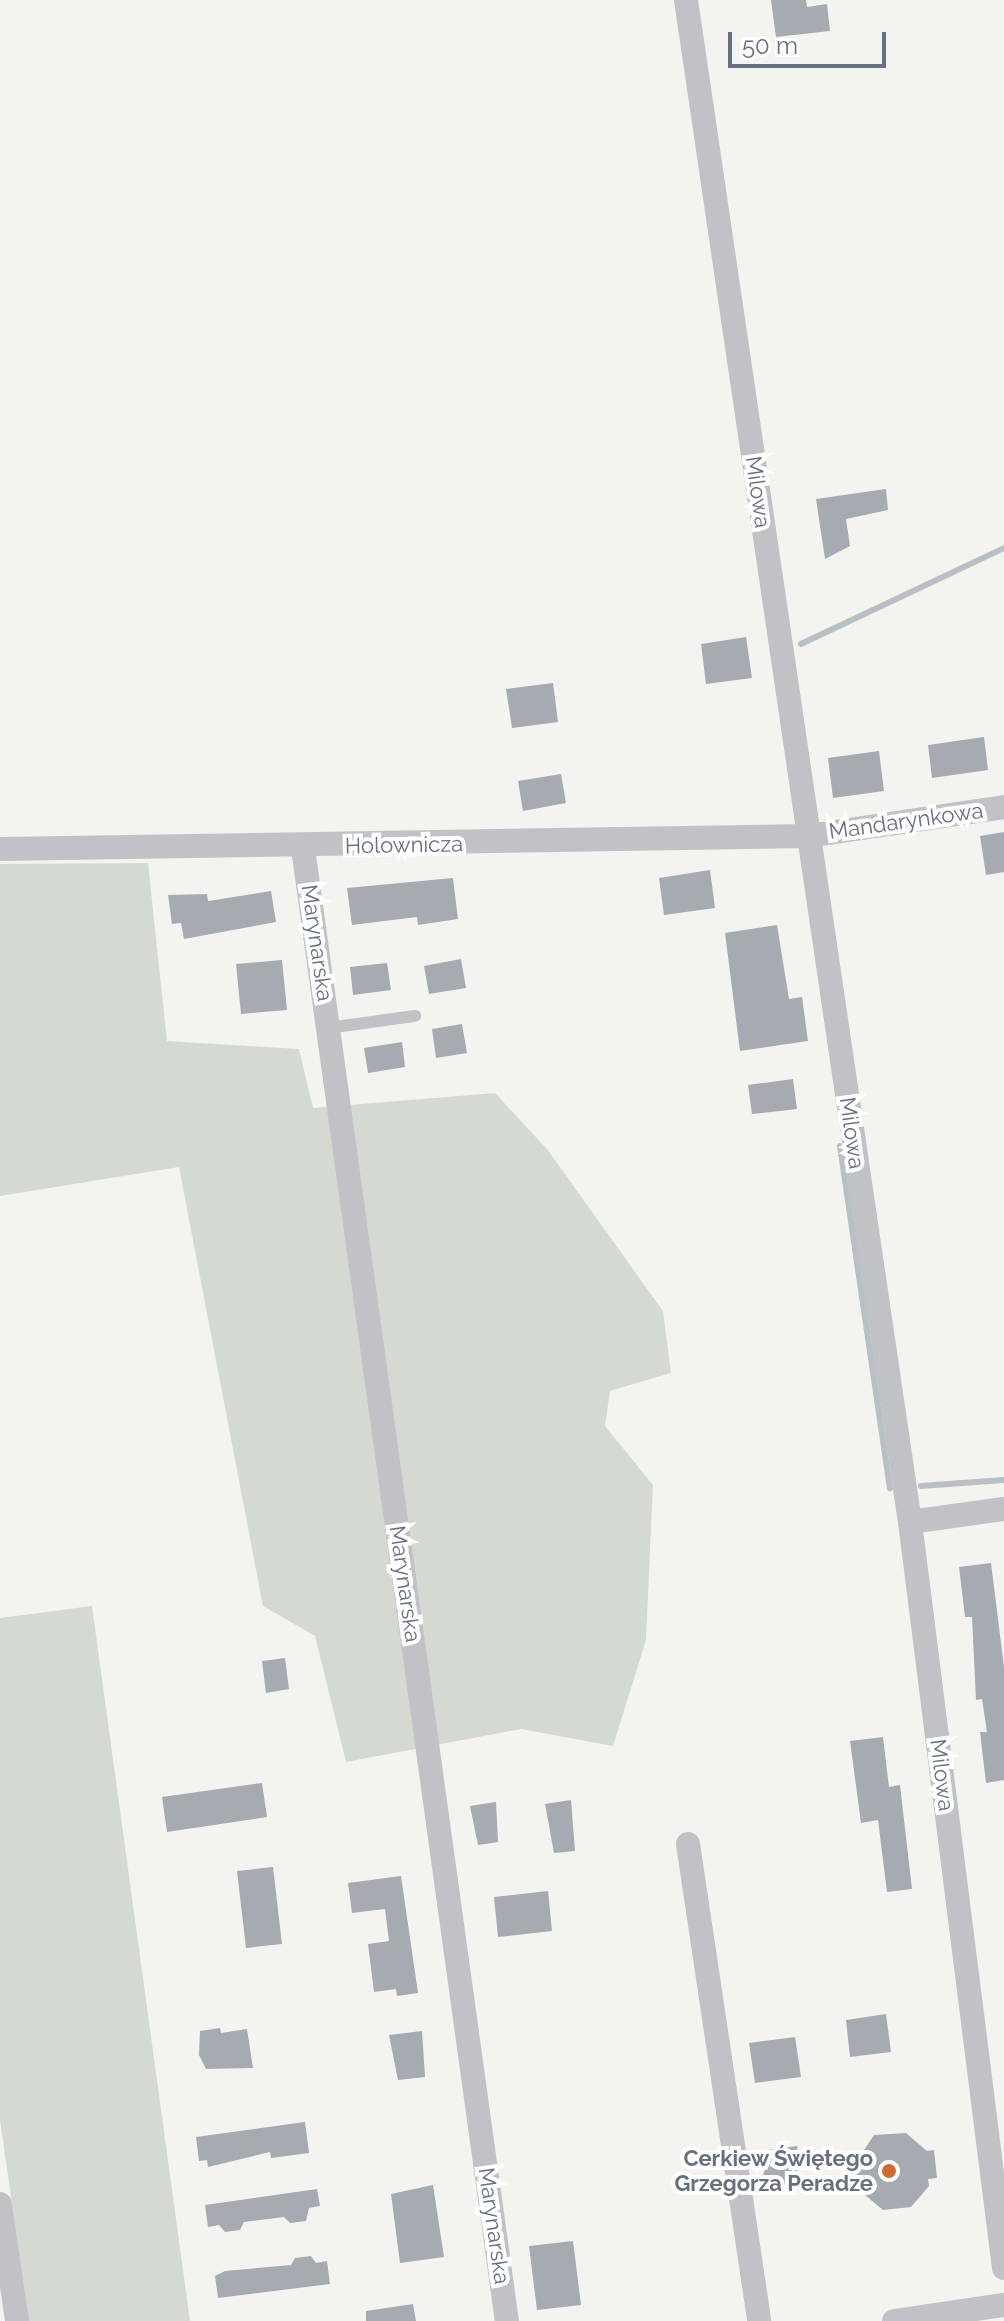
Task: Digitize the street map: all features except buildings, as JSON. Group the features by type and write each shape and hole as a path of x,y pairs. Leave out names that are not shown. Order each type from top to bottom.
{"street":[{"name":"Milowa","path":"686,0 910,1522 1004,2268"},
{"name":"Mandarynkowa","path":"808,836 1004,807"},
{"name":"Holownicza","path":"0,849 303,848 808,836"},
{"name":"Marynarska","path":"303,848 507,2321"},
{"path":"910,1522 1004,1509"},
{"path":"688,1844 759,2321"},
{"path":"0,2204 17,2321"},
{"path":"894,2321 1004,2305"}],"lane":[{"path":"328,1028 415,1016"}],"shaded area":[{"path":"148,863 167,1041 299,1049 313,1108 495,1093 547,1149 663,1311 671,1373 610,1391 605,1426 653,1485 646,1640 613,1746 521,1729 346,1762 315,1636 263,1606 179,1167 0,1196 0,864"},
{"path":"92,1606 190,2321 29,2321 0,2120 0,1618"}],"waterway":[{"path":"801,644 1004,548"},
{"path":"840,1146 890,1488"},
{"path":"921,1486 1004,1480"}],"place":[{"name":"Cerkiew Świętego Grzegorza Peradze","path":"889,2171"}]}
